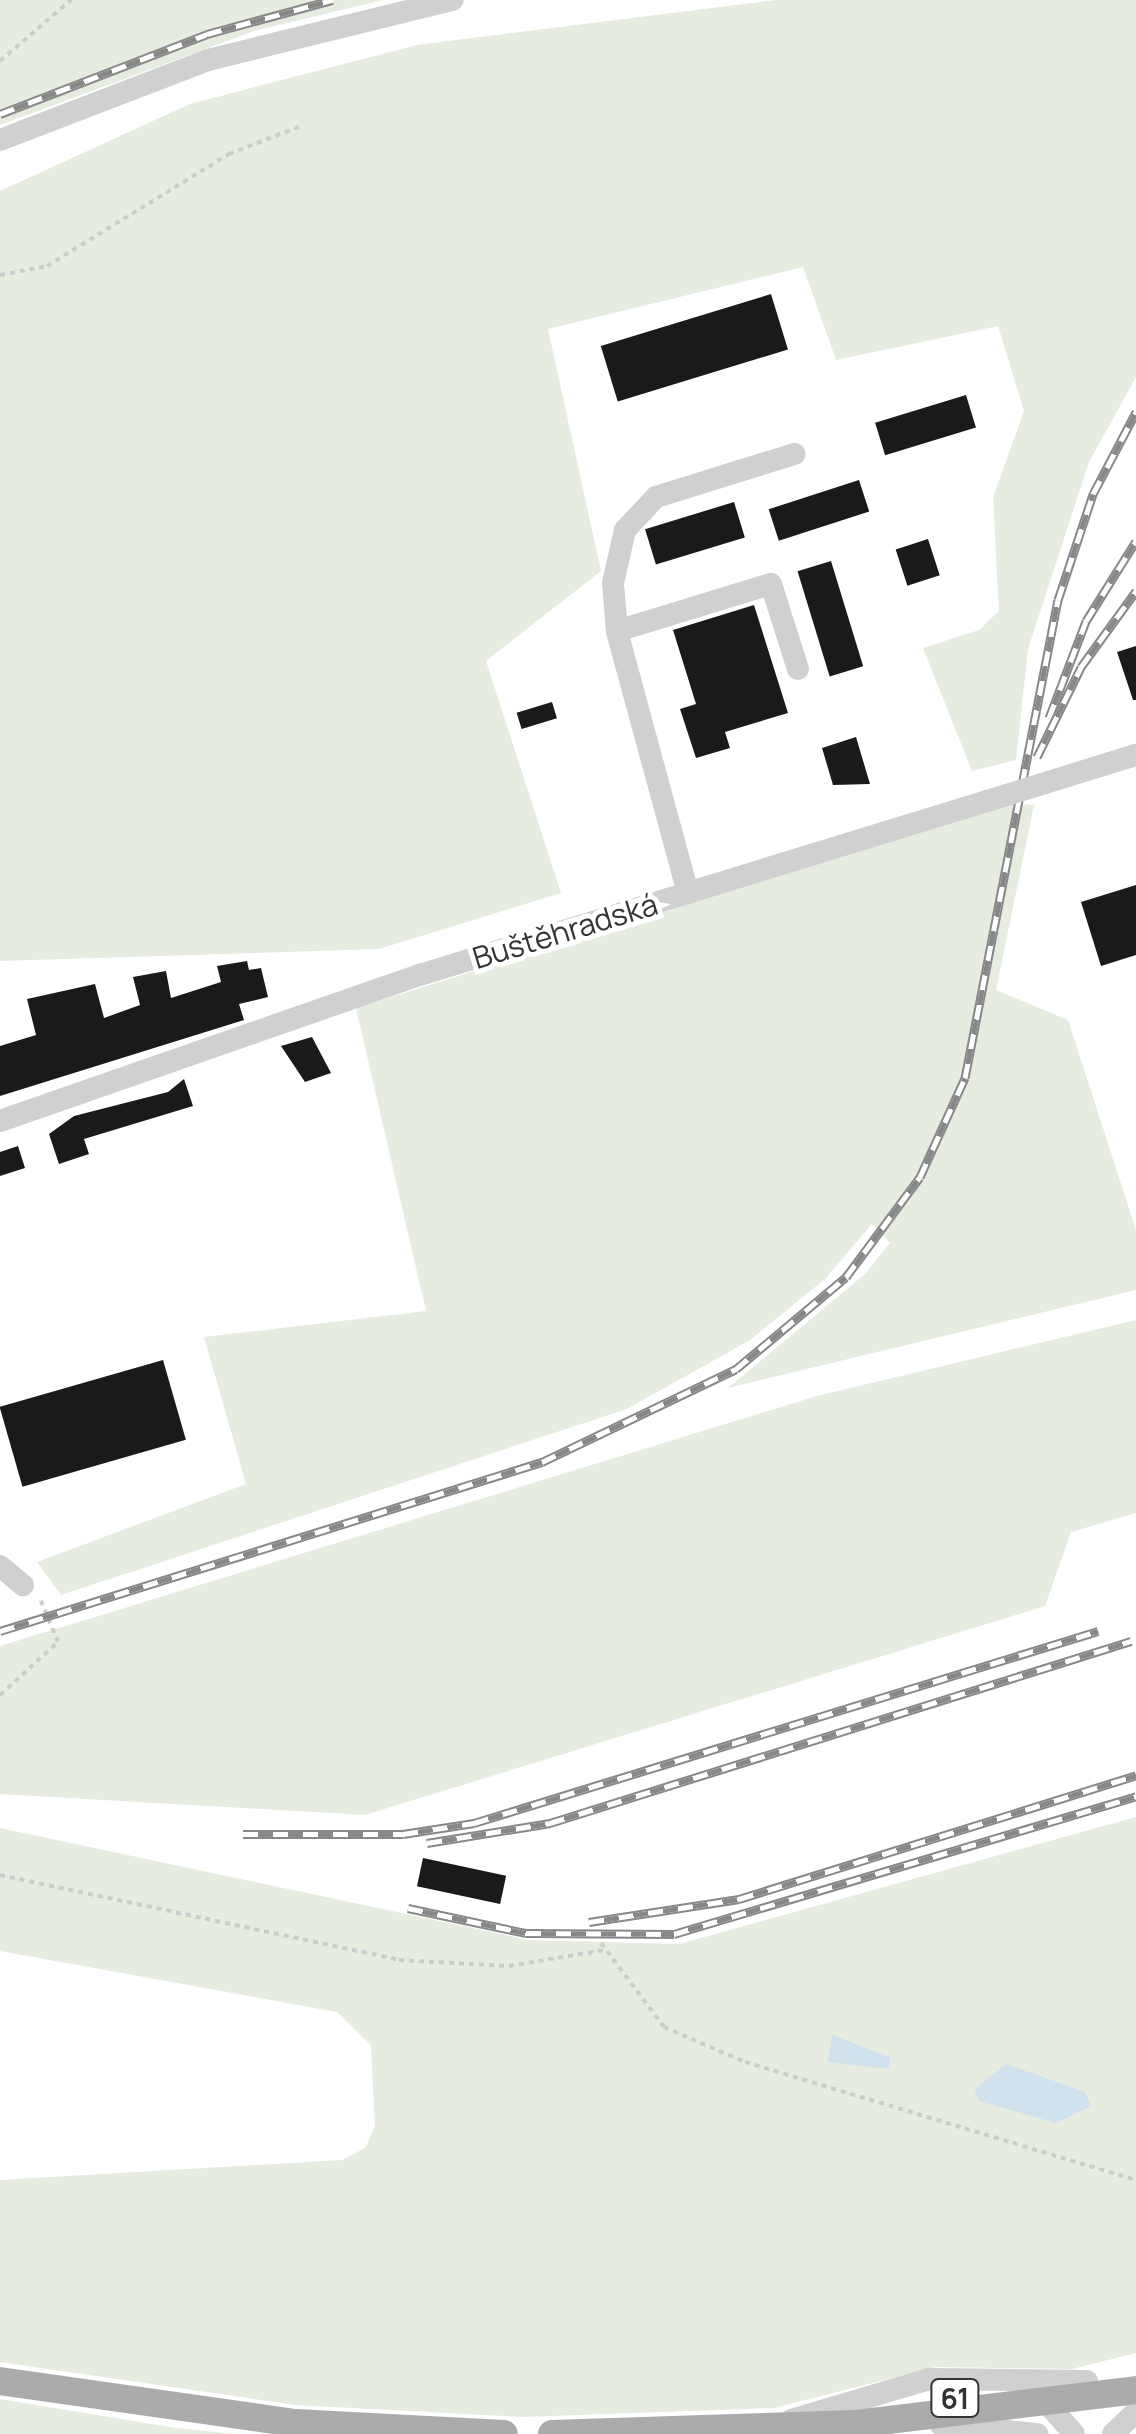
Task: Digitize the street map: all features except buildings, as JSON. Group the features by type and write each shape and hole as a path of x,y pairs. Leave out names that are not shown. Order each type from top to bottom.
{"main road":[{"name":"61","path":"774,2426 1136,2371"},
{"path":"0,2381 275,2421 504,2434"},
{"name":"61","path":"552,2434 856,2424 1054,2405 1136,2390"}],"street":[{"path":"0,140 208,60 454,0"},
{"path":"688,893 618,631 613,583 625,530 656,497 794,454"},
{"path":"618,631 771,584 798,669"},
{"name":"Buštěhradská","path":"0,1121 688,893 1136,755"},
{"path":"0,1566 23,1585"},
{"path":"774,2426 929,2380 1087,2381"},
{"path":"1018,2390 1054,2405 1074,2434"},
{"path":"1113,2434 1136,2412"},
{"path":"856,2424 986,2424 1037,2434"}],"path":[{"path":"0,61 71,0"},
{"path":"0,275 47,266 229,154 301,126"},
{"path":"0,1695 58,1642 50,1604 23,1585"},
{"path":"0,1875 398,1960 510,1966 605,1950"},
{"path":"601,1943 664,2027 728,2055 1136,2180"}],"shaded area":[{"path":"0,0 383,0 254,31 0,125"},
{"path":"776,0 1136,0 1136,377 1089,462 1028,649 1016,760 972,771 923,648 979,630 999,611 993,497 1024,411 998,326 836,360 803,267 548,329 601,571 486,661 561,893 379,949 0,961 0,191 190,104 417,45"},
{"path":"1007,804 1034,805 996,990 1068,1020 1136,1230 1136,1290 728,1388 865,1274 890,1243 872,1224 825,1279 750,1340 627,1409 61,1595 37,1562 246,1484 204,1337 426,1311 356,1008"},
{"path":"1136,1320 1136,1513 1071,1532 1045,1606 365,1815 0,1794 0,1646 817,1396"},
{"path":"1136,1817 1136,2353 1072,2369 936,2367 774,2408 522,2417 296,2405 0,2362 0,2180 342,2160 365,2148 375,2126 371,2045 337,2012 0,1951 0,1828 529,1940 679,1944"},
{"path":"0,2399 176,2428 234,2434 0,2434"}],"water":[{"path":"832,2035 890,2057 889,2069 828,2062"},
{"path":"1006,2064 1085,2092 1091,2106 1056,2123 979,2101 974,2090"}],"railway":[{"path":"0,114 207,34 332,0"},
{"path":"0,1631 542,1462 736,1369 846,1277 920,1177 965,1078 1058,600 1093,494 1136,412"},
{"path":"1049,718 1086,621 1136,541"},
{"path":"1037,757 1081,667 1136,591"},
{"path":"243,1834 403,1834 474,1823 1098,1631"},
{"path":"427,1843 550,1823 1131,1641"},
{"path":"589,1922 739,1899 1136,1775"},
{"path":"408,1908 526,1933 674,1934 1136,1796"}]}
